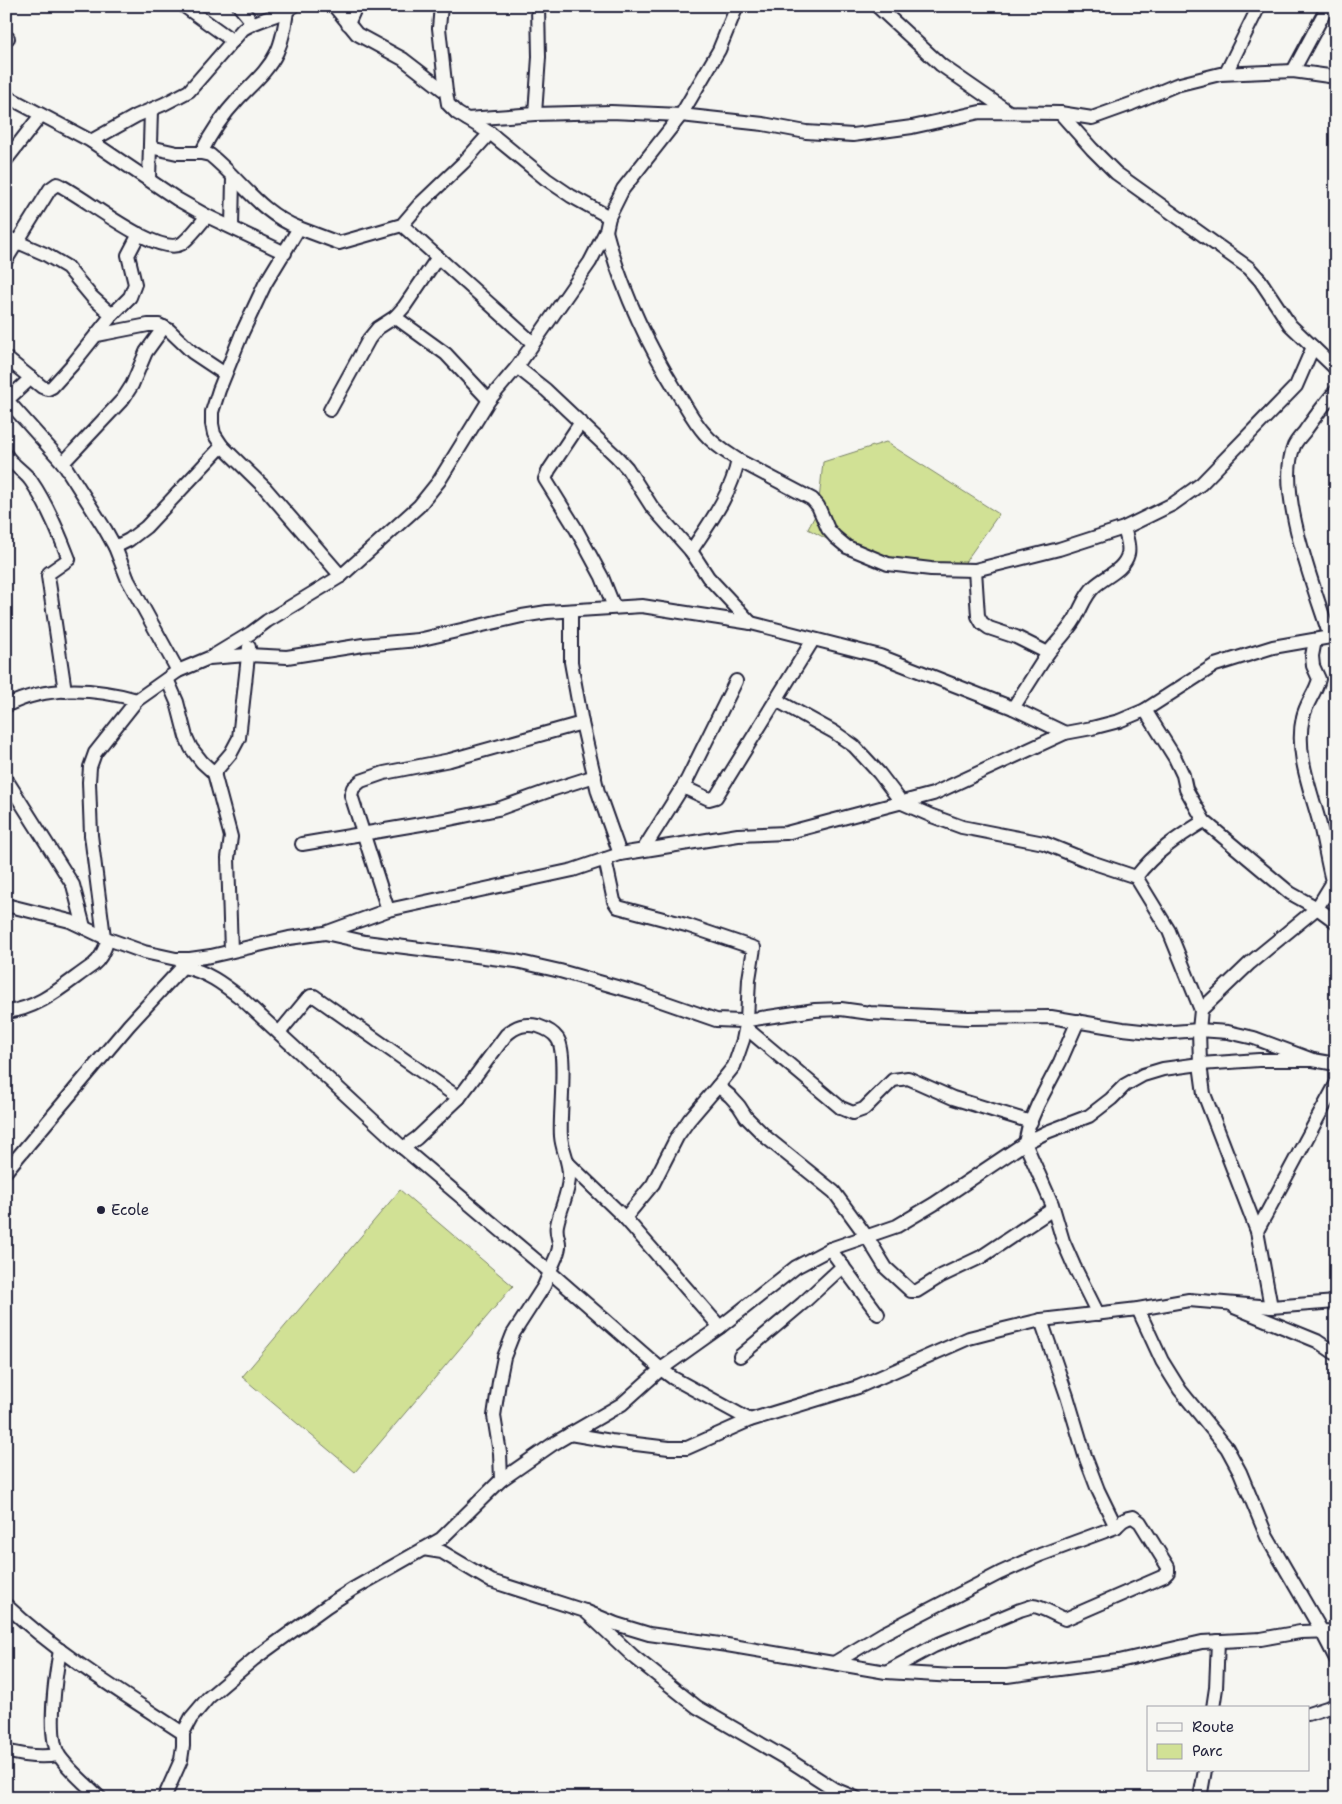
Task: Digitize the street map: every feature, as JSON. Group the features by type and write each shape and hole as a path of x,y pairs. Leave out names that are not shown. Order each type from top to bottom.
{"street":[{"path":"184,6 233,41"},
{"path":"239,6 252,22"},
{"path":"334,6 357,34 402,59 446,92"},
{"path":"348,24 356,6"},
{"path":"440,6 439,28 448,104 457,113 490,133 546,179 571,196 609,216"},
{"path":"536,114 539,57 538,6"},
{"path":"6,1012 40,1003 97,962 104,952 106,938 91,834 90,768 95,753 137,700 178,671 209,658 341,576 419,506 443,475 489,400 517,367 590,262 606,231 609,216 624,189 680,115 719,50 737,6"},
{"path":"877,6 941,65 1009,112"},
{"path":"1226,74 1258,6"},
{"path":"1293,71 1328,6"},
{"path":"92,141 136,116 189,91 243,29 252,22 272,18 291,8"},
{"path":"201,152 211,134 237,100 271,63 281,44 291,8"},
{"path":"467,119 536,114 611,112 680,115 763,124 806,132 853,135 912,127 980,112 1060,113 1092,118 1131,104 1176,84 1226,74 1293,71 1336,77"},
{"path":"6,96 92,141 177,199 207,216 285,253"},
{"path":"149,179 151,110"},
{"path":"1060,113 1116,173 1249,268 1265,287 1290,324 1336,369"},
{"path":"6,160 41,115"},
{"path":"150,147 177,153 201,152 210,155 271,213 283,221 339,243 402,225 420,204 464,162 490,133"},
{"path":"232,227 233,178"},
{"path":"6,260 11,240 50,189 57,184 139,234 166,244 179,245 207,216"},
{"path":"402,225 533,343"},
{"path":"299,228 265,284 242,333 212,412 212,424 214,434 222,446 266,488 341,576"},
{"path":"606,231 620,278 638,320 660,364 705,434 716,445 738,460 816,502 828,529 848,547 888,564 923,568 974,570 1059,549 1124,528 1173,504 1201,484 1296,386 1313,347"},
{"path":"6,358 45,388 51,388 112,315 130,297 135,284 128,255 139,234"},
{"path":"11,240 45,254 67,267 92,297 112,315"},
{"path":"330,410 369,339 378,328 396,317 438,257"},
{"path":"396,317 446,354 489,400"},
{"path":"97,335 148,325 164,327 192,352 225,374"},
{"path":"63,463 122,399 136,377 146,352 164,327"},
{"path":"517,367 581,422 626,468 652,507 691,551 708,577 751,623"},
{"path":"31,378 6,400 63,463 115,547 128,580 150,624 178,671"},
{"path":"6,1171 129,1025 186,963 289,938 325,933 388,910 573,870 620,854 738,834 786,833 902,803 933,794 1065,733 1092,728 1145,710 1215,665 1273,647 1333,636 1300,545 1292,510 1289,470 1294,446 1336,391"},
{"path":"581,422 545,479 598,568 614,607"},
{"path":"115,547 129,540 146,527 222,446"},
{"path":"691,551 728,493 738,460"},
{"path":"9,463 24,473 41,498 69,559 49,573 48,576 65,691"},
{"path":"1013,708 1048,652 1074,620 1087,594 1124,562 1128,555 1129,545 1124,528"},
{"path":"974,570 978,616 982,623 1048,652"},
{"path":"209,658 247,655 287,658 363,645 418,640 522,616 642,606 751,623 880,656 1013,708 1065,733"},
{"path":"571,611 571,662 582,723 605,812 620,854"},
{"path":"214,773 231,753 239,738 251,633"},
{"path":"683,787 709,799 716,797 813,640"},
{"path":"1202,1010 1250,963 1317,908 1334,879 1306,779 1301,745 1302,718 1319,679 1313,666 1312,656 1315,640"},
{"path":"167,679 177,702 186,737 191,748 214,773 231,837 228,858 231,951"},
{"path":"643,850 683,787 736,681"},
{"path":"6,706 27,697 78,690 97,691 137,700"},
{"path":"776,700 834,732 854,746 867,759 902,803 962,828 1044,843 1090,862 1136,876 1168,931 1202,1010 1199,1030 1200,1064 1204,1094 1256,1231 1271,1306"},
{"path":"1145,710 1175,758 1183,775 1186,789 1204,820 1290,893 1317,908 1336,922"},
{"path":"388,910 351,795 353,788 361,781 398,769 458,758 582,723"},
{"path":"302,844 446,820 498,809 595,776"},
{"path":"6,778 73,885 84,926"},
{"path":"1136,876 1162,848 1204,820"},
{"path":"605,859 614,901 618,907 686,925 754,948 748,992 747,1024 744,1040 734,1066 689,1120 653,1184 624,1218"},
{"path":"6,905 70,921 106,938 151,954 176,959 216,979 241,998 403,1148 662,1369 674,1378 750,1420"},
{"path":"325,933 365,942 516,962 560,971 638,993 716,1020 747,1024 815,1010 841,1009 870,1013 968,1018 1050,1017 1123,1029 1160,1032 1199,1030 1228,1032 1254,1038 1313,1060"},
{"path":"279,1033 307,999 314,996 459,1098"},
{"path":"1078,1021 1031,1122 1025,1143 1046,1190 1063,1241 1098,1314"},
{"path":"403,1148 459,1098 506,1035 512,1030 518,1026 528,1024 539,1026 552,1033 558,1039 561,1047 561,1138 569,1164 569,1179 556,1233 559,1247 550,1272 544,1286 513,1334 504,1357 494,1416 500,1453 501,1480"},
{"path":"747,1024 841,1108 853,1113 864,1109 893,1080 908,1078 953,1098 1031,1122"},
{"path":"164,1798 181,1760 183,1733 191,1718 208,1698 254,1659 334,1601 382,1571 445,1536 501,1480 570,1434 622,1404 662,1369 720,1327 796,1267 830,1249 898,1226 1025,1143 1047,1132 1089,1116 1125,1085 1143,1075 1163,1069 1200,1064 1259,1060 1313,1060 1336,1064"},
{"path":"1256,1231 1336,1084"},
{"path":"718,1086 735,1101 760,1132 834,1192 867,1237 886,1268 911,1291 914,1292 941,1276 981,1257 1053,1209"},
{"path":"569,1164 624,1218 720,1327"},
{"path":"830,1249 878,1314"},
{"path":"740,1356 803,1303 843,1266"},
{"path":"570,1434 611,1442 687,1448 750,1420 858,1387 969,1338 1041,1320 1138,1309 1189,1300 1271,1306 1336,1302"},
{"path":"1219,1301 1317,1341 1336,1354"},
{"path":"1138,1309 1162,1361 1180,1390 1227,1448 1240,1472 1267,1538 1336,1659"},
{"path":"1041,1320 1095,1482 1116,1528"},
{"path":"834,1663 884,1632 1000,1573 1040,1555 1116,1528 1124,1519 1134,1517 1140,1522 1168,1567 1168,1572 1164,1576 1065,1619 1054,1616 1040,1607 1033,1606 934,1646 886,1672"},
{"path":"423,1549 442,1552 491,1581 649,1634 886,1672 954,1676 1007,1676 1119,1661 1179,1647 1218,1641 1261,1639 1321,1630 1336,1631"},
{"path":"6,1605 30,1628 60,1650 183,1733"},
{"path":"584,1611 633,1656 697,1707 792,1762 834,1789 856,1798"},
{"path":"1213,1706 1218,1641"},
{"path":"60,1650 53,1704 54,1741 58,1755 100,1798"},
{"path":"1310,1713 1336,1705"},
{"path":"6,1751 42,1758 58,1755"},
{"path":"1200,1798 1205,1772"}],"green space":[{"path":"886,442 999,514 963,565 870,562 808,529 818,510 823,462"},
{"path":"400,1190 513,1286 355,1472 242,1377"}],"place":[{"name":"Ecole","path":"101,1210"}]}
